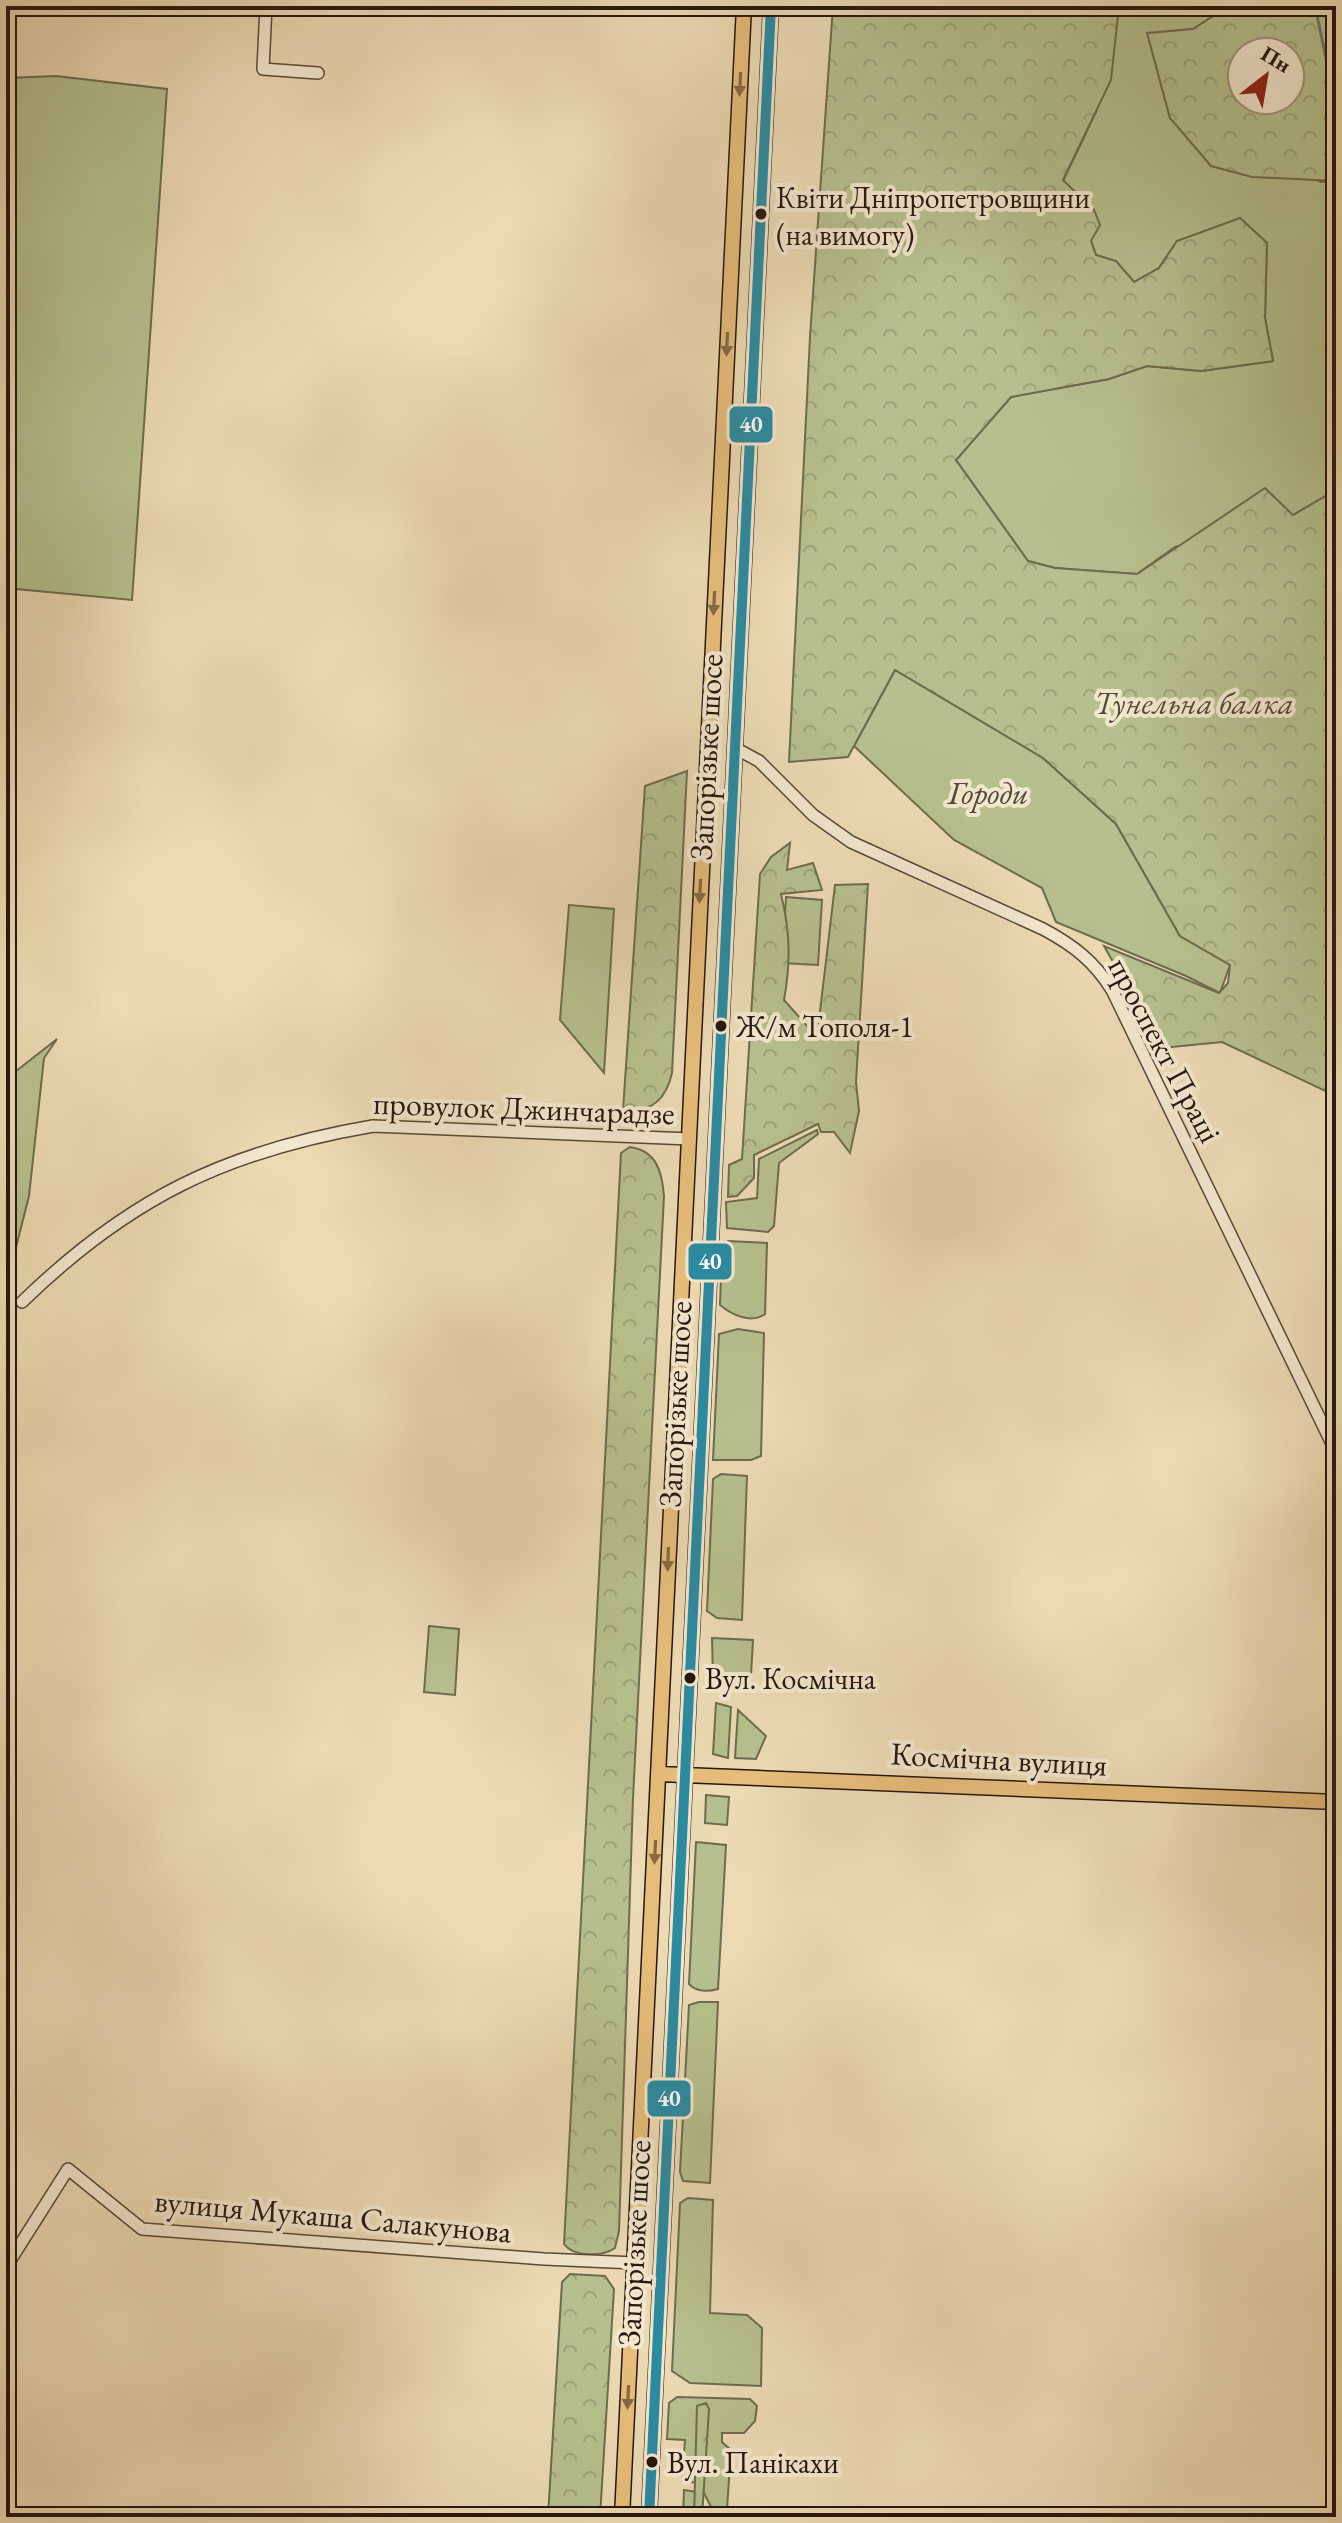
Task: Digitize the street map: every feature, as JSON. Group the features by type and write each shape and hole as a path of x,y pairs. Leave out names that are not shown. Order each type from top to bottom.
{"main road":[{"name":"Запорізьке шосе","path":"622,2517 744,6"},
{"name":"Запорізьке шосе","path":"649,2517 771,6"},
{"path":"707,748 735,748"},
{"path":"690,1139 715,1141"},
{"name":"Космічна вулиця","path":"659,1774 1336,1802"}],"street":[{"path":"266,6 263,69 318,73"},
{"name":"проспект Праці","path":"735,748 759,761 813,815 851,842 1069,942 1097,967 1112,990 1336,1452"},
{"name":"провулок Джинчарадзе","path":"22,1302 69,1256 157,1195 229,1162 324,1134 373,1126 690,1139"},
{"name":"вулиця Мукаша Салакунова","path":"6,2267 68,2169 142,2229 635,2263"}],"green space":[{"name":"Тунельна балка","path":"833,6 1119,6 1111,80 1063,180 1094,210 1100,225 1091,241 1096,255 1116,261 1134,282 1159,268 1177,241 1240,218 1267,243 1265,318 1273,361 1201,371 1147,366 1109,379 1011,397 956,460 1028,561 1055,568 1137,574 1265,488 1293,515 1336,490 1336,1096 1222,1042 1162,1048 1104,946 1219,993 1228,983 1230,965 1180,936 1116,824 1043,758 895,670 848,757 789,762 810,337"},
{"path":"1119,6 1229,6 1193,29 1148,34 1170,118 1321,182 1336,181 1336,490 1293,515 1175,547 1137,574 1055,568 1028,561 956,460 1011,397 1109,379 1147,366 1201,371 1273,361 1265,318 1267,243 1240,219 1177,241 1159,268 1134,282 1116,261 1096,255 1091,241 1094,210 1063,181 1097,110"},
{"path":"1229,6 1336,6 1336,181 1252,177 1211,166 1170,118 1147,33 1193,29"},
{"path":"56,76 167,89 132,600 6,588 6,78"},
{"name":"Городи","path":"895,670 1043,758 1116,824 1180,936 1230,965 1220,993 1056,922 1042,888 954,840 854,746"},
{"path":"687,771 672,1073 666,1091 656,1103 642,1109 623,1110 645,786"},
{"path":"790,843 787,870 813,863 822,890 781,894 788,947 784,1000 817,1037 835,885 868,884 856,1082 859,1111 850,1153 834,1132 821,1132 818,1124 754,1155 754,1178 737,1196 728,1197 729,1165 742,1159 760,874 771,857"},
{"path":"786,897 822,900 818,965 782,963"},
{"path":"569,905 614,909 604,1073 560,1020"},
{"path":"57,1039 44,1058 29,1196 6,1287 6,1079"},
{"path":"817,1130 818,1134 779,1163 774,1226 768,1232 727,1228 726,1202 757,1198 759,1159"},
{"path":"630,1147 652,1158 662,1179 664,1196 633,1798 619,2231 615,2248 588,2254 574,2251 564,2244 621,1153"},
{"path":"728,1241 767,1243 765,1314 760,1317 742,1317 720,1305 722,1252"},
{"path":"738,1329 764,1333 761,1456 751,1460 713,1460 719,1334"},
{"path":"721,1474 747,1476 742,1620 717,1618 707,1611 713,1479"},
{"path":"429,1626 459,1629 455,1695 424,1692"},
{"path":"712,1638 753,1640 751,1675 741,1687 713,1678"},
{"path":"716,1703 731,1707 728,1758 713,1754"},
{"path":"738,1710 766,1736 756,1759 735,1758"},
{"path":"706,1795 729,1797 727,1825 705,1823"},
{"path":"696,1842 726,1845 718,1989 710,1991 699,1990 689,1984"},
{"path":"718,2002 710,2183 683,2181 680,2172 689,2005"},
{"path":"688,2198 713,2200 710,2313 747,2315 762,2328 761,2386 690,2383 672,2371 680,2203"},
{"path":"570,2274 605,2276 614,2289 600,2517 548,2517 562,2282"},
{"path":"677,2397 750,2399 757,2406 755,2421 744,2433 722,2433 722,2442 731,2450 727,2509 711,2507 699,2483 682,2481 685,2440 667,2439 669,2403"},
{"path":"706,2403 709,2409 702,2517 694,2517 697,2406"},
{"path":"684,2490 697,2492 704,2517 683,2517"}],"waterway":[{"path":"1315,6 1327,63 1336,86"}],"transit line":[{"name":"40","path":"649,2517 771,6"}],"place":[{"name":"Квіти Дніпропетровщини (на вимогу)","path":"761,214"},
{"name":"Ж/м Тополя-1","path":"721,1026"},
{"name":"Вул. Космічна","path":"690,1678"},
{"name":"Вул. Панікахи","path":"652,2462"}]}
